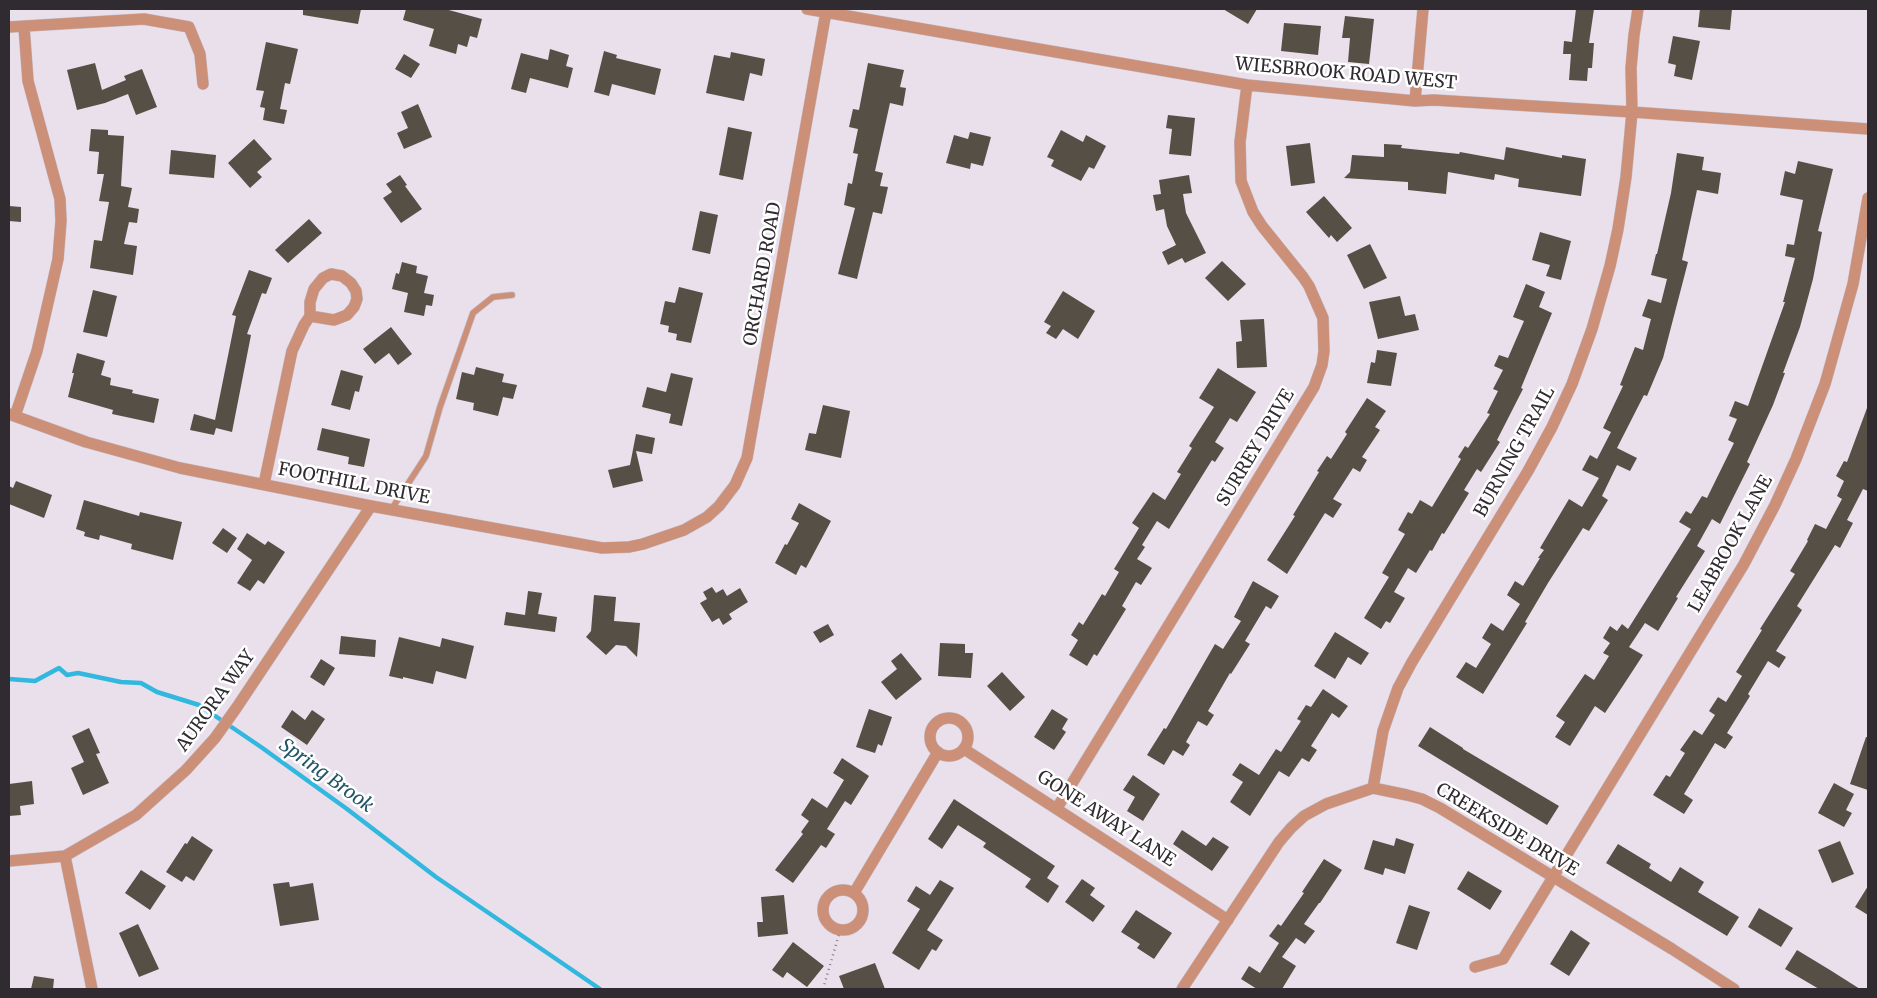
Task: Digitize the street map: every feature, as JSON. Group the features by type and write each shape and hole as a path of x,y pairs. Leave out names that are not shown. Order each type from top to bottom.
{"street":[{"name":"WIESBROOK ROAD WEST","path":"807,9 1247,85 1415,101 1434,100 1632,112 1868,129"},
{"path":"1415,101 1423,9"},
{"name":"BURNING TRAIL","path":"1373,788 1383,731 1398,688 1417,653 1528,471 1552,427 1584,354 1604,292 1618,229 1626,177 1632,112 1631,68 1638,9"},
{"name":"ORCHARD ROAD","path":"696,524 719,506 728,495 742,473 747,458 826,12"},
{"path":"9,28 144,19 189,27 200,54 204,84"},
{"path":"12,415 37,351 58,259 61,221 60,198 28,81 24,28"},
{"name":"SURREY DRIVE","path":"1057,808 1314,387 1322,365 1324,318 1303,277 1253,212 1241,180 1240,142 1247,85"},
{"name":"LEABROOK LANE","path":"1475,967 1503,959 1744,564 1779,498 1814,414 1830,367 1853,284 1868,198"},
{"path":"264,484 292,351 310,316 310,302 314,289 323,278 331,274 342,276 351,283 356,291 357,299 354,307 347,315 334,320 310,316"},
{"name":"FOOTHILL DRIVE","path":"12,415 86,442 180,468 391,510 602,548 629,547 649,542 696,524"},
{"name":"AURORA WAY","path":"9,861 65,856 136,815 198,758 237,707 371,506"},
{"path":"947,719 954,719 961,723 966,728 968,735 968,742 964,749 959,754 952,756 938,752 931,740 931,732 934,726 940,721 947,719"},
{"name":"GONE AWAY LANE","path":"964,749 1228,920"},
{"path":"854,893 938,752"},
{"path":"1182,989 1279,842 1291,828 1304,816 1326,804 1373,788"},
{"name":"CREEKSIDE DRIVE","path":"1373,788 1422,799 1440,808 1554,878 1721,986 1734,989"},
{"path":"65,856 92,989"},
{"path":"839,890 847,890 860,898 864,906 864,914 861,922 855,927 840,931 832,928 826,922 823,915 823,907 826,899 832,894 839,890"}],"lane":[{"path":"391,510 426,456 440,406 473,313 493,297 512,295"}],"path":[{"path":"823,989 840,931"}],"building":[{"path":"303,9 361,9 358,24 303,15"},
{"path":"406,9 445,9 482,19 477,38 470,36 467,47 458,44 456,54 429,46 434,29 403,20"},
{"path":"1223,9 1257,9 1248,24"},
{"path":"1576,9 1594,9 1589,43 1594,43 1592,68 1588,68 1587,81 1569,80 1571,54 1563,54 1564,41 1572,42"},
{"path":"1700,9 1732,9 1730,30 1698,27"},
{"path":"1345,16 1374,19 1369,64 1348,62 1350,38 1342,38"},
{"path":"1284,23 1321,26 1318,55 1281,51"},
{"path":"1673,36 1700,41 1692,80 1674,76 1676,65 1668,63"},
{"path":"266,42 298,49 290,84 285,83 280,109 287,110 284,124 263,120 265,108 260,107 264,91 256,90"},
{"path":"550,49 569,55 566,66 573,68 568,88 530,78 526,93 511,89 521,53 548,60"},
{"path":"604,51 617,55 616,58 661,69 655,95 612,84 609,96 594,92"},
{"path":"731,52 765,59 762,76 750,73 744,101 706,93 714,55 730,58"},
{"path":"404,54 420,64 411,78 395,69"},
{"path":"95,63 102,90 126,80 124,76 142,69 157,107 136,115 128,94 105,103 77,110 67,70"},
{"path":"868,63 904,70 900,87 906,88 903,106 890,103 875,171 883,173 880,186 888,187 882,214 873,212 857,279 838,274 855,208 844,205 848,183 852,184 858,154 853,153 858,129 849,127 853,109 859,110"},
{"path":"418,104 432,137 404,149 397,133 408,128 401,112"},
{"path":"1168,115 1195,118 1191,156 1169,154 1172,129 1166,128"},
{"path":"728,127 752,132 743,180 719,175"},
{"path":"91,129 108,130 108,135 124,136 121,186 132,188 128,207 139,209 137,223 129,222 124,244 137,246 133,275 90,268 94,240 102,241 109,202 99,201 104,174 97,174 99,152 89,151"},
{"path":"1061,130 1083,142 1086,135 1106,146 1094,169 1089,167 1081,181 1051,166 1054,160 1047,157"},
{"path":"970,132 991,137 983,166 971,163 970,169 946,163 954,135 968,139"},
{"path":"254,139 272,159 257,172 262,177 250,188 228,163"},
{"path":"1310,143 1315,183 1291,186 1286,146"},
{"path":"1384,144 1402,145 1401,148 1459,154 1460,152 1504,160 1506,147 1562,158 1562,155 1586,159 1581,196 1518,187 1519,179 1495,174 1494,180 1448,172 1446,194 1408,190 1408,182 1344,178 1350,172 1352,155 1384,157"},
{"path":"171,150 216,155 214,178 169,174"},
{"path":"1677,153 1704,157 1702,170 1721,173 1718,194 1697,190 1682,260 1688,262 1663,358 1647,396 1644,395 1617,448 1637,458 1630,471 1617,465 1602,496 1608,500 1589,531 1583,528 1548,583 1525,622 1527,623 1483,694 1456,677 1466,662 1476,668 1491,644 1482,638 1491,623 1503,631 1520,604 1507,595 1515,581 1523,586 1544,550 1540,548 1569,499 1582,507 1599,478 1582,470 1590,455 1597,459 1611,432 1603,428 1623,386 1620,385 1635,347 1643,350 1651,319 1642,316 1648,299 1661,303 1667,279 1651,275 1671,193"},
{"path":"1798,161 1833,169 1818,231 1822,232 1813,279 1800,327 1773,405 1747,462 1750,464 1720,524 1712,519 1697,546 1705,551 1676,597 1678,598 1658,631 1645,623 1629,647 1643,655 1605,713 1595,706 1570,746 1555,737 1565,722 1556,716 1585,674 1594,680 1609,656 1603,653 1610,643 1603,638 1610,626 1617,631 1622,624 1628,629 1691,529 1679,522 1686,511 1691,514 1702,496 1707,498 1734,443 1728,440 1737,419 1729,416 1735,401 1748,406 1785,302 1783,302 1795,258 1785,256 1787,244 1794,245 1803,200 1780,195 1785,171 1795,174"},
{"path":"400,175 407,185 405,186 422,209 401,223 383,198 392,192 386,184"},
{"path":"1189,175 1192,193 1183,194 1186,213 1206,253 1185,263 1182,258 1168,265 1162,252 1176,245 1167,226 1164,209 1156,211 1153,195 1161,194 1159,180"},
{"path":"1324,196 1352,228 1337,242 1331,235 1329,238 1306,212"},
{"path":"9,206 21,207 21,222 9,221"},
{"path":"700,211 718,215 710,254 692,250"},
{"path":"309,219 322,233 288,263 275,250"},
{"path":"1540,232 1571,241 1561,280 1546,276 1550,265 1532,260"},
{"path":"1370,244 1387,278 1364,289 1347,255"},
{"path":"1222,261 1246,284 1228,301 1205,278"},
{"path":"402,262 417,266 416,273 428,276 424,293 434,295 432,306 426,305 424,316 404,312 408,293 392,289 396,273 399,274"},
{"path":"249,270 272,278 266,294 262,293 247,334 251,335 232,432 216,428 214,435 190,430 194,414 215,420 236,316 232,315"},
{"path":"1526,284 1545,292 1539,307 1552,313 1521,388 1523,389 1497,440 1500,442 1481,472 1477,469 1464,490 1469,493 1444,534 1442,533 1416,573 1408,568 1394,592 1405,598 1390,623 1386,621 1381,629 1364,618 1389,577 1382,573 1405,534 1398,530 1408,512 1412,514 1420,500 1432,507 1461,459 1458,457 1465,446 1468,448 1490,414 1487,413 1498,391 1493,389 1503,370 1494,366 1499,355 1508,358 1524,321 1513,317"},
{"path":"679,287 703,293 691,343 676,340 677,334 668,332 669,326 660,324 665,301 675,303"},
{"path":"93,290 117,296 107,337 83,332"},
{"path":"1063,291 1095,311 1078,339 1063,329 1056,339 1046,333 1051,326 1044,322"},
{"path":"1400,296 1405,316 1415,314 1419,330 1378,339 1369,302"},
{"path":"1264,319 1267,367 1237,368 1236,342 1242,341 1240,320"},
{"path":"391,327 412,354 398,365 389,353 375,364 363,349"},
{"path":"1377,350 1397,353 1391,386 1367,383 1371,362 1375,363"},
{"path":"77,353 105,361 101,375 111,378 110,385 133,390 132,393 159,399 154,423 112,414 113,410 68,397"},
{"path":"476,367 504,374 502,382 517,385 513,399 503,397 498,416 473,410 474,403 456,399 462,372 474,375"},
{"path":"1218,368 1256,392 1237,422 1230,418 1215,442 1224,448 1215,462 1212,460 1169,529 1157,521 1142,545 1145,547 1137,559 1152,568 1141,585 1136,582 1122,606 1126,609 1097,656 1094,654 1087,666 1069,655 1078,640 1071,635 1079,622 1083,625 1102,594 1105,596 1119,572 1114,569 1139,528 1132,523 1153,492 1165,500 1181,474 1177,472 1192,448 1189,446 1214,407 1199,398"},
{"path":"341,370 363,376 359,392 355,391 350,410 331,405"},
{"path":"671,373 693,378 682,426 669,423 671,414 642,407 647,387 666,392"},
{"path":"1367,398 1386,411 1375,427 1380,430 1362,457 1367,460 1360,472 1353,468 1333,499 1342,504 1333,518 1325,513 1287,574 1267,560 1295,516 1293,515 1319,472 1317,471 1327,456 1331,459 1347,434 1345,432"},
{"path":"823,405 850,411 841,458 805,450 809,433 816,434"},
{"path":"1867,408 1868,491 1863,489 1847,520 1853,523 1840,548 1835,545 1797,606 1802,610 1776,651 1786,657 1779,668 1768,661 1748,694 1750,696 1727,733 1733,737 1725,749 1715,743 1684,794 1693,800 1684,814 1653,795 1666,775 1670,777 1685,753 1680,750 1694,730 1702,735 1715,715 1709,711 1718,697 1726,702 1742,676 1736,672 1762,630 1760,629 1795,574 1790,571 1808,541 1815,524 1826,529 1842,499 1837,496 1844,481 1836,476 1844,461 1847,462"},
{"path":"322,428 370,439 364,467 348,464 349,457 317,450"},
{"path":"636,434 655,438 652,454 636,451 643,481 613,488 608,470 630,465"},
{"path":"16,481 52,495 44,518 9,504 9,486 13,488"},
{"path":"84,500 139,516 140,512 182,522 173,560 131,549 132,544 100,535 99,540 84,536 85,532 76,529"},
{"path":"799,503 831,521 806,568 801,565 796,575 775,563 799,523 791,519"},
{"path":"223,528 237,538 227,553 212,543"},
{"path":"247,533 265,545 268,541 285,552 264,584 258,580 250,591 237,583 252,560 237,549"},
{"path":"1253,581 1279,596 1271,609 1266,606 1245,641 1250,644 1230,673 1208,711 1214,715 1207,726 1198,721 1186,742 1190,745 1183,756 1173,750 1164,765 1147,755 1164,728 1166,729 1215,644 1223,649 1241,621 1234,617"},
{"path":"712,587 716,593 723,589 727,596 740,588 748,602 729,614 732,619 723,625 719,618 712,622 700,603 707,599 703,592"},
{"path":"528,591 542,593 538,614 557,617 555,632 504,625 506,612 525,615"},
{"path":"594,595 616,597 614,621 640,623 637,657 626,646 616,645 606,655 586,637 591,631"},
{"path":"828,624 834,635 820,643 813,632"},
{"path":"1335,632 1369,653 1361,665 1348,657 1335,679 1314,666"},
{"path":"341,636 376,640 375,657 339,654"},
{"path":"399,637 440,647 442,638 474,646 466,679 436,671 433,684 403,677 403,679 389,676"},
{"path":"940,643 965,644 965,653 973,653 971,678 938,676"},
{"path":"901,653 922,679 896,700 881,682 897,669 891,661"},
{"path":"321,659 335,668 324,686 310,677"},
{"path":"1002,672 1025,697 1010,711 987,686"},
{"path":"1323,689 1348,706 1339,718 1332,713 1311,746 1317,750 1309,762 1302,758 1289,777 1279,771 1250,816 1230,802 1243,782 1232,775 1240,763 1259,775 1276,749 1281,752 1301,721 1297,719 1306,705 1311,707"},
{"path":"869,709 892,717 882,746 878,744 875,753 856,747"},
{"path":"1052,709 1068,719 1062,729 1066,732 1054,750 1034,737"},
{"path":"292,710 305,720 312,710 325,719 307,745 281,727"},
{"path":"1430,727 1463,749 1559,806 1547,825 1418,746"},
{"path":"89,728 100,753 96,754 109,783 83,795 71,768 84,762 72,736"},
{"path":"1866,737 1868,737 1868,790 1850,784"},
{"path":"842,758 869,776 851,805 845,801 827,829 835,834 826,848 821,845 793,883 775,870 803,834 801,832 809,821 801,815 812,798 827,808 844,780 833,773"},
{"path":"1133,775 1160,794 1143,821 1127,811 1135,797 1123,790"},
{"path":"32,781 34,804 20,806 21,815 9,816 9,784"},
{"path":"1834,783 1854,794 1846,810 1852,813 1844,827 1818,813"},
{"path":"954,799 1055,866 1047,878 1059,886 1048,903 1025,887 1031,879 983,847 986,843 958,825 942,849 928,839"},
{"path":"1182,830 1206,846 1213,837 1229,847 1212,871 1173,844"},
{"path":"192,836 213,850 194,881 186,876 182,882 166,872 185,843 187,844"},
{"path":"1396,838 1414,844 1405,874 1385,868 1383,875 1364,869 1373,840 1394,846"},
{"path":"1840,841 1854,874 1832,883 1818,850"},
{"path":"1618,844 1651,864 1649,868 1671,882 1680,867 1704,882 1698,892 1739,917 1727,936 1606,863"},
{"path":"1324,859 1342,870 1304,924 1315,931 1305,944 1296,938 1282,957 1296,966 1282,989 1257,989 1241,979 1249,966 1260,973 1279,943 1269,936 1278,924 1281,926 1304,893 1302,892"},
{"path":"141,870 166,886 150,910 125,893"},
{"path":"1468,871 1502,891 1490,910 1457,889"},
{"path":"1082,879 1095,888 1090,895 1105,906 1093,922 1065,902"},
{"path":"940,880 954,888 927,930 943,940 936,951 932,949 919,970 892,953 920,909 907,901 916,886 930,895"},
{"path":"289,882 290,887 313,883 319,920 280,926 273,884"},
{"path":"1868,886 1868,915 1855,907"},
{"path":"784,895 788,934 758,937 757,922 763,922 761,897"},
{"path":"1409,905 1430,912 1417,950 1396,943"},
{"path":"1759,908 1793,928 1781,947 1748,927"},
{"path":"1136,910 1172,933 1154,959 1137,948 1140,944 1121,932"},
{"path":"138,924 159,969 139,977 119,933"},
{"path":"1571,930 1590,943 1569,976 1550,964"},
{"path":"793,942 824,966 807,987 787,972 783,978 772,970"},
{"path":"1797,950 1860,989 1819,989 1785,969"},
{"path":"875,963 885,989 844,989 839,976"},
{"path":"34,976 54,979 53,989 31,989"}],"waterway":[{"name":"Spring Brook","path":"9,679 35,681 59,668 67,675 78,673 121,682 141,683 157,692 199,705 347,809 436,877 600,989"}]}
